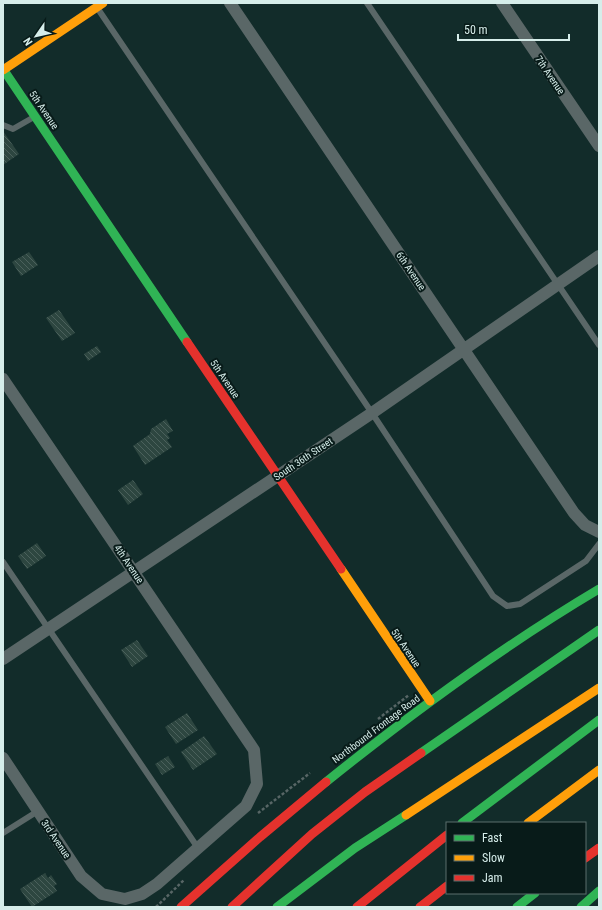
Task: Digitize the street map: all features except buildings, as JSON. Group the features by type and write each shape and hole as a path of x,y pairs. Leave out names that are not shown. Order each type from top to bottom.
{"main road":[{"path":"3,70 98,4"},
{"name":"5th Avenue","path":"3,70 430,701"},
{"name":"Northbound Frontage Road","path":"182,907 280,820 342,768 430,701 488,660 599,590"},
{"path":"232,907 312,834 365,792 599,630"},
{"path":"278,907 355,848 599,688"},
{"path":"463,822 599,720"},
{"path":"529,822 599,770"},
{"path":"357,907 446,836"},
{"path":"586,857 599,848"},
{"path":"420,907 446,887"},
{"path":"581,907 599,891"},
{"path":"517,907 534,894"}],"street":[{"name":"6th Avenue","path":"230,3 574,513 585,525 599,532"},
{"name":"7th Avenue","path":"502,3 599,146"},
{"name":"South 36th Street","path":"3,659 372,413 599,256"},
{"name":"4th Avenue","path":"3,379 254,750 257,784 246,806 198,848"},
{"name":"3rd Avenue","path":"3,758 81,876 102,894 125,903"},
{"path":"125,903 157,884 198,848"}],"lane":[{"path":"367,3 599,345"},
{"path":"98,4 493,596 507,606 520,604 586,561 599,544"},
{"path":"3,125 13,129 35,116"},
{"path":"3,562 198,848"},
{"path":"3,833 38,811"}],"traffic: fast":[{"path":"3,69 187,342"},
{"path":"326,782 425,705 528,633 599,589"},
{"path":"421,753 599,630"},
{"path":"463,822 599,720"},
{"path":"277,907 355,848 406,815"},
{"path":"581,907 599,891"},
{"path":"517,907 534,894"}],"traffic: slow":[{"path":"3,70 103,3"},
{"path":"341,569 430,701"},
{"path":"406,815 599,688"},
{"path":"529,822 599,770"}],"traffic: jam":[{"path":"187,342 341,569"},
{"path":"232,907 312,834 365,792 421,753"},
{"path":"181,907 260,837 326,782"},
{"path":"357,907 446,836"},
{"path":"586,857 599,848"},
{"path":"420,907 446,887"}]}
